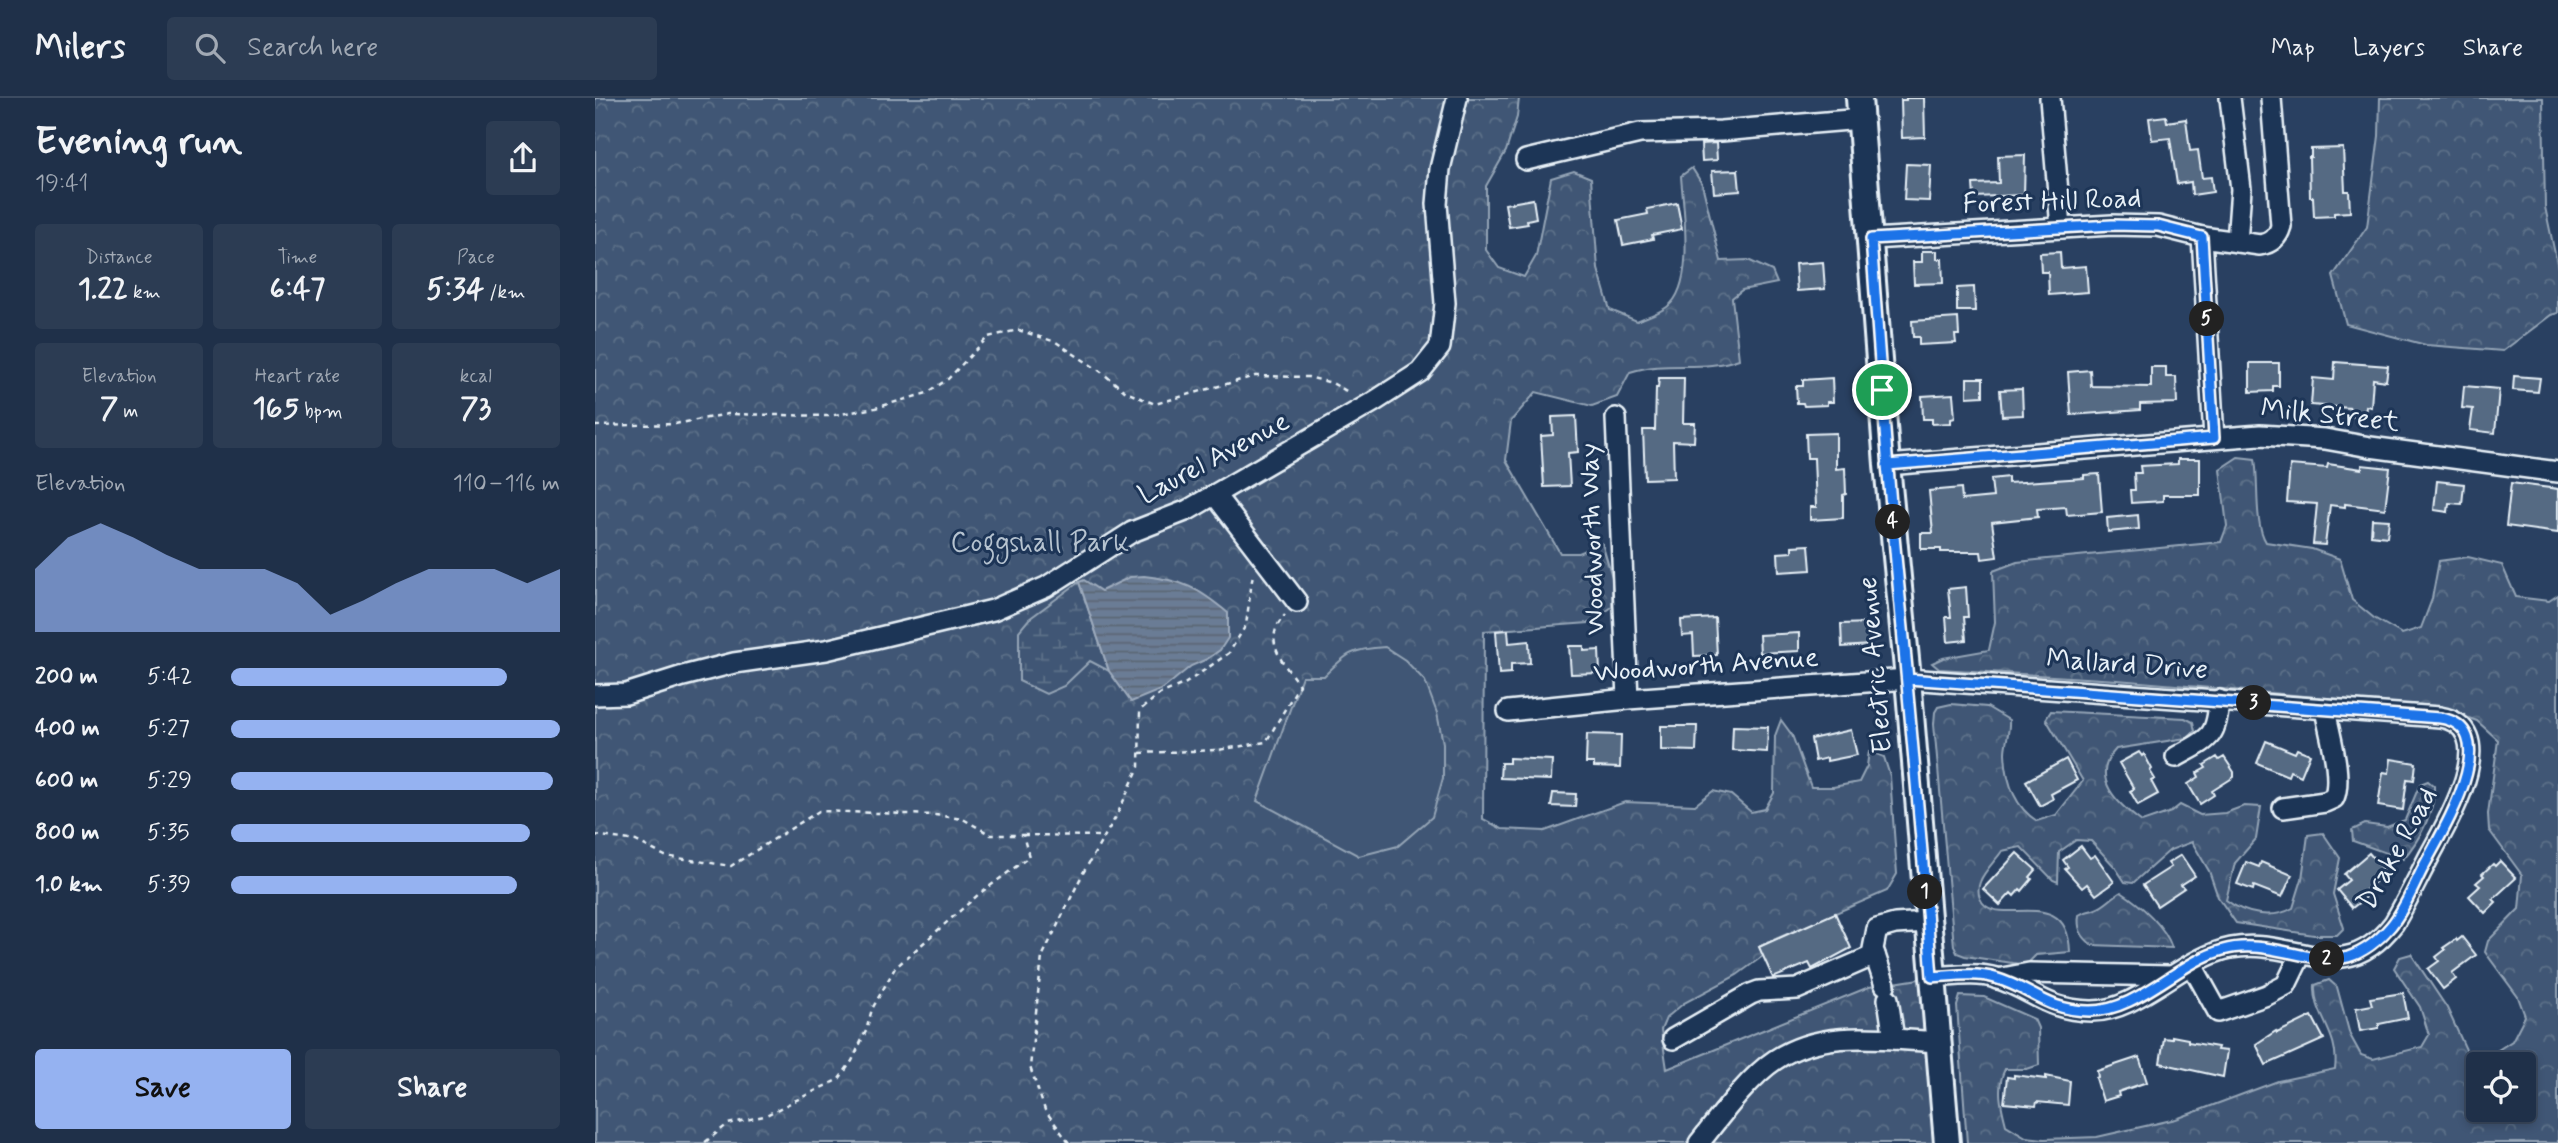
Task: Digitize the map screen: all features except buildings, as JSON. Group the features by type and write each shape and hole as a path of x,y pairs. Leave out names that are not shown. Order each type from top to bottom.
{"main road":[{"name":"Electric Avenue","path":"1860,109 1887,465 1947,1143"}],"street":[{"name":"Laurel Avenue","path":"595,695 626,694 734,663 826,650 993,610 1046,587 1132,532 1188,510 1215,495 1366,407 1420,372 1440,347 1445,303 1437,204 1440,169 1457,98"},
{"path":"2050,98 2061,228"},
{"path":"2230,98 2241,189 2237,242"},
{"name":"Forest Hill Road","path":"1871,239 2144,225 2260,245 2274,240 2281,226 2271,98"},
{"path":"1526,160 1640,133 1721,131 1860,109"},
{"path":"2202,237 2214,438"},
{"name":"Woodworth Way","path":"1616,418 1628,699"},
{"name":"Milk Street","path":"1887,465 2260,435 2304,437 2558,472"},
{"path":"1215,495 1297,602"},
{"name":"Woodworth Avenue","path":"1508,711 1628,699 1908,679"},
{"name":"Mallard Drive","path":"1908,679 2448,719 2456,722 2463,730"},
{"path":"2176,757 2209,738 2218,723 2219,700"},
{"path":"2283,808 2325,802 2334,798 2338,789 2325,709"},
{"name":"Drake Road","path":"1932,977 1970,975 1997,978 2054,1007 2098,1011 2125,1003 2215,952 2241,946 2270,947 2331,959 2349,957 2374,942 2394,922 2457,804 2469,748 2463,730"},
{"path":"1894,1039 1886,992 1873,942 1877,929 1895,924 1928,922"},
{"path":"2192,965 2218,1012 2267,995 2286,985 2301,954"},
{"path":"1673,1039 1751,993 1797,989 1875,955"},
{"path":"1997,978 2029,972 2172,976"},
{"path":"1699,1143 1737,1097 1774,1060 1807,1044 1850,1037 1937,1042"}],"path":[{"path":"595,426 675,424 728,414 829,416 875,408 927,393 948,379 988,337 1018,330 1056,342 1100,370 1126,392 1155,404 1255,376 1281,376 1308,377 1332,383 1355,396 1366,407"},
{"path":"1069,1143 1045,1110 1030,1067 1042,957 1103,836 1117,815 1139,767 1140,710 1160,694 1186,683 1229,653 1245,625 1256,548"},
{"path":"1139,753 1217,750 1266,742 1299,685 1273,642 1275,630 1297,602"},
{"path":"595,835 636,841 665,856 731,866 819,811 935,815 963,819 991,835 1103,836"},
{"path":"704,1143 729,1125 764,1116 839,1079 852,1061 866,1031 872,1009 895,968 979,894 1029,857 1023,835"}],"green space":[{"name":"Coggshall Park","path":"595,98 1519,98 1517,117 1506,151 1486,186 1486,250 1499,268 1524,277 1536,256 1551,178 1574,171 1591,178 1598,269 1610,310 1637,321 1667,307 1676,297 1682,282 1686,246 1681,176 1692,168 1702,184 1721,261 1748,260 1772,271 1777,283 1742,290 1732,298 1739,359 1712,365 1658,367 1630,372 1617,397 1592,406 1536,392 1511,421 1506,460 1560,553 1578,553 1602,543 1612,577 1612,607 1589,623 1484,631 1483,819 1502,829 1545,831 1625,802 1695,805 1713,791 1731,795 1751,812 1765,809 1774,793 1775,736 1781,720 1792,735 1811,787 1833,787 1859,782 1867,766 1869,751 1884,757 1890,776 1897,874 1887,891 1759,946 1763,956 1737,975 1684,1003 1666,1018 1661,1030 1667,1069 1869,987 1932,977 1947,1143 595,1143"},
{"path":"2380,98 2543,98 2545,207 2558,268 2558,313 2551,315 2503,351 2426,345 2346,324 2333,276 2367,227 2379,136"},
{"path":"2238,457 2255,459 2258,514 2266,542 2312,549 2340,559 2352,600 2374,618 2402,634 2421,628 2432,599 2439,561 2468,557 2502,565 2516,597 2549,601 2558,595 2558,1143 1967,1143 1957,1006 1960,996 1984,997 2034,1019 2038,1028 2039,1065 2027,1069 2005,1069 2002,1076 2000,1097 2006,1125 2026,1137 2097,1137 2176,1119 2278,1081 2335,1069 2334,1045 2315,996 2315,985 2329,980 2337,987 2350,1035 2361,1055 2373,1059 2422,1047 2429,1035 2420,1007 2394,968 2400,957 2411,954 2447,1008 2467,1052 2466,1122 2536,1122 2536,1052 2495,1052 2512,1041 2525,1016 2518,997 2485,952 2488,941 2519,909 2522,875 2489,830 2488,814 2498,740 2477,721 2443,709 2410,705 2117,680 1939,669 1932,663 1943,658 1989,650 1995,622 1993,571 2017,562 2221,542 2227,526 2220,469"},
{"path":"1079,582 1109,671 1090,661 1064,686 1046,694 1019,681 1019,631 1029,619"},
{"path":"1385,647 1405,660 1425,681 1437,713 1443,743 1443,778 1432,817 1398,846 1359,856 1257,801 1302,676 1324,676 1339,662 1357,651"},
{"path":"1951,704 1987,707 2009,720 2005,753 2009,782 2022,808 2037,821 2056,815 2083,781 2046,719 2051,711 2185,718 2193,722 2195,731 2186,738 2116,749 2105,770 2106,780 2116,799 2142,822 2171,812 2180,805 2200,815 2225,813 2244,806 2261,807 2256,839 2235,863 2226,900 2241,909 2258,914 2276,914 2293,908 2302,879 2308,835 2323,833 2340,858 2333,894 2344,928 2337,935 2314,935 2236,923 2218,897 2209,871 2192,842 2170,850 2133,883 2125,882 2091,841 2076,840 2059,852 2058,882 2021,847 2002,851 1984,874 1979,888 1980,898 1988,907 1999,911 2044,912 2057,918 2066,930 2070,952 2036,955 2026,965 1957,953 1954,946 1934,724 1938,707"},
{"path":"2428,781 2434,786 2429,815 2415,843 2403,859 2353,841 2352,830 2365,824 2387,827 2405,820 2420,784"},
{"path":"2121,892 2151,917 2164,932 2172,948 2092,945 2085,938 2079,928 2079,915 2099,908"}],"shaded area":[{"path":"1144,576 1180,583 1208,597 1228,613 1228,638 1220,650 1191,666 1163,689 1131,702 1109,671 1079,582 1084,580 1101,591 1130,577"}],"route":[{"path":"1882,390 1871,239 2112,225 2158,226 2202,237 2214,438 1887,465 1901,608 1908,679 2219,700 2440,718 2456,722 2467,737 2469,748 2462,790 2396,918 2380,938 2349,957 2337,959 2259,946 2221,950 2125,1003 2098,1011 2054,1007 1997,978 1981,975 1932,977 1908,679 1887,465 1882,390"}]}
